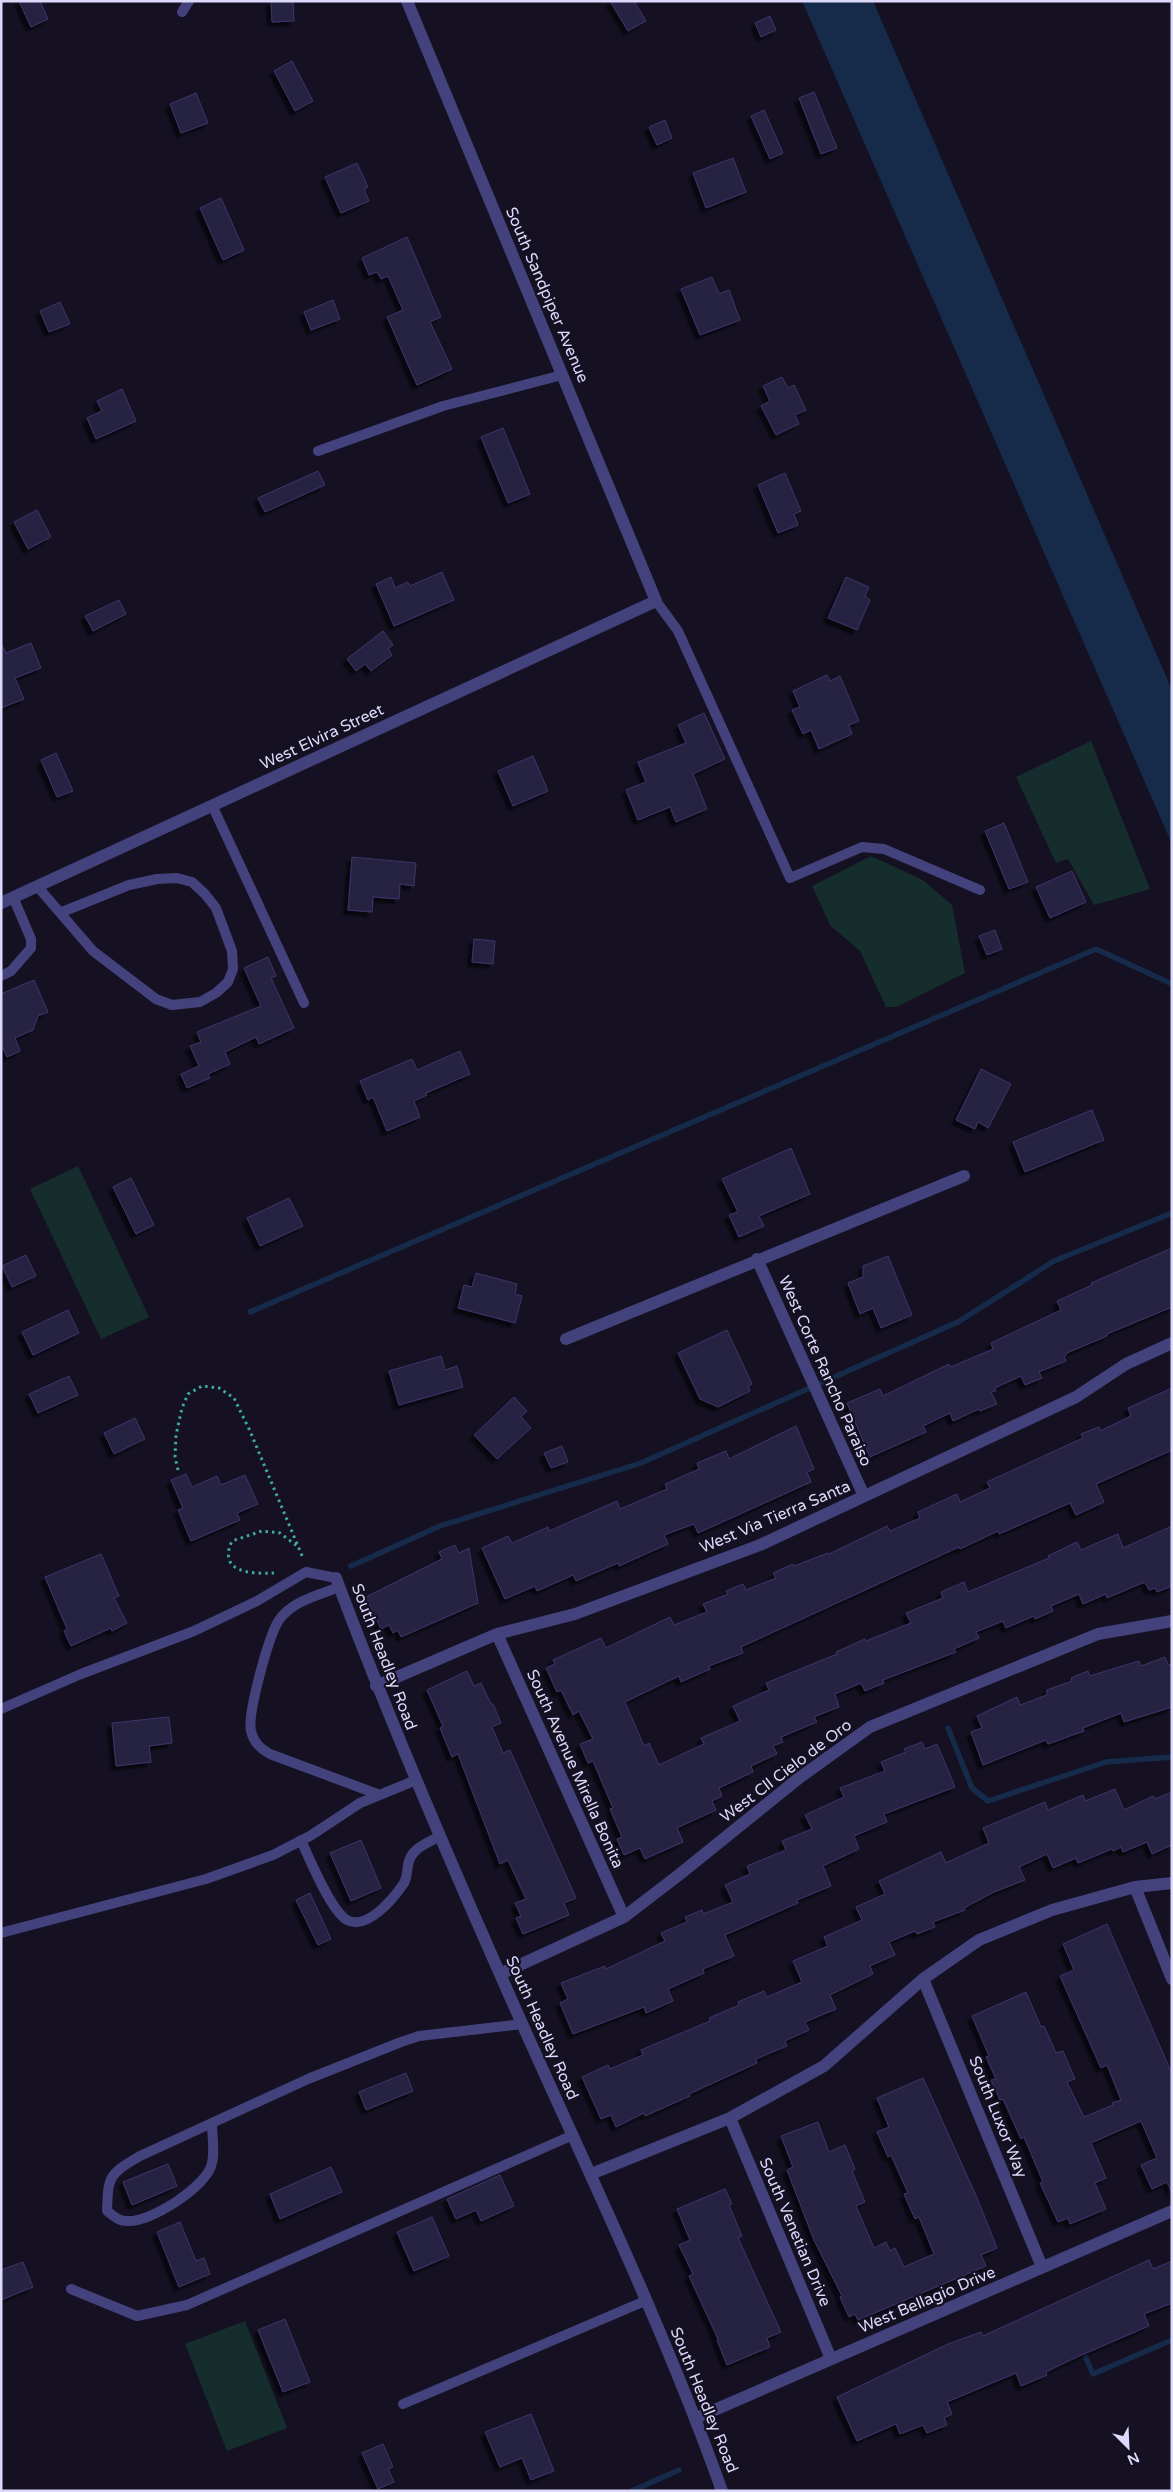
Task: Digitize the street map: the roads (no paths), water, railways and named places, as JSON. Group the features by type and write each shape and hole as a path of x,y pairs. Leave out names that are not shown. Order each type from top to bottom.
{"street":[{"name":"South Sandpiper Avenue","path":"407,1 656,601"},
{"name":"West Elvira Street","path":"7,900 656,601"},
{"path":"566,1339 757,1259 964,1176"},
{"name":"West Corte Rancho Paraiso","path":"757,1259 864,1496"},
{"name":"West Via Tierra Santa","path":"376,1686 497,1634 575,1614 751,1548 1076,1397 1126,1364 1172,1343"},
{"name":"South Headley Road","path":"337,1582 376,1686 500,1974 591,2174 646,2301 696,2418 722,2491"},
{"name":"West Cll Cielo de Oro","path":"500,1974 624,1917 798,1778 870,1727 1098,1634 1172,1620"},
{"name":"South Avenue Mirella Bonita","path":"497,1634 624,1917"},
{"path":"591,2174 730,2118 824,2066 923,1979 979,1940 1052,1910 1135,1887 1172,1883"},
{"path":"1135,1887 1172,1979"},
{"name":"South Luxor Way","path":"923,1979 1042,2268"},
{"name":"South Venetian Drive","path":"730,2118 831,2359"},
{"name":"West Bellagio Drive","path":"696,2418 1172,2211"}],"lane":[{"path":"182,12 188,1"},
{"path":"318,451 443,406 562,375"},
{"path":"656,601 678,631 790,878 862,847 884,849 980,890"},
{"path":"212,805 304,1003"},
{"path":"37,886 62,912 93,951 156,999 172,1005 200,1002 216,993 228,982 233,969 232,951 216,908 192,882 177,878 157,879 129,885 62,912"},
{"path":"1,976 11,971 31,948 32,939 7,900"},
{"path":"1,1709 81,1674 194,1631 257,1601 306,1572 337,1582"},
{"path":"337,1582 296,1604 279,1619 267,1649 251,1730 257,1746 270,1754 380,1795"},
{"path":"1,1933 206,1879 273,1855 360,1803 416,1780"},
{"path":"301,1840 334,1906 346,1920 356,1922 366,1920 389,1904 405,1881 409,1858 413,1851 440,1836"},
{"path":"212,2124 212,2163 202,2182 177,2200 147,2216 129,2222 119,2220 107,2211 108,2184 116,2170 140,2156 308,2079 418,2036 522,2024"},
{"path":"71,2290 137,2316 187,2305 573,2135"},
{"path":"403,2404 646,2301"}],"water":[{"path":"802,1 873,1 1172,690 1172,844"}],"waterway":[{"path":"250,1312 1096,949 1172,984"},
{"path":"351,1566 440,1526 641,1463 958,1322 1054,1261 1172,1213"},
{"path":"948,1728 972,1788 988,1801 1106,1762 1172,1757"},
{"path":"1082,2349 1093,2374 1172,2340"},
{"path":"632,2491 679,2470"}]}
